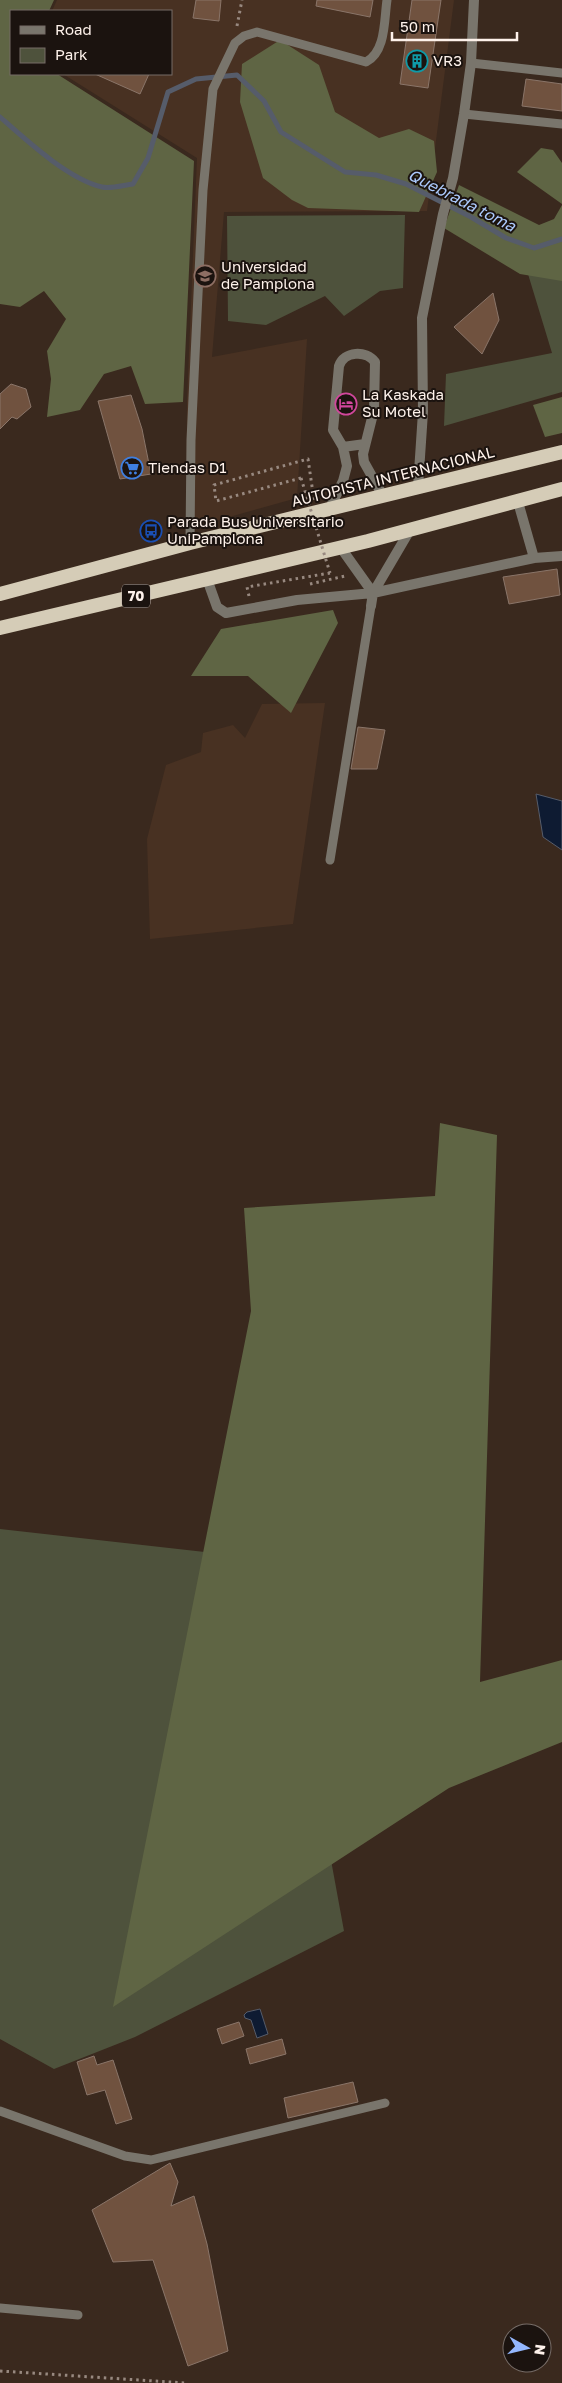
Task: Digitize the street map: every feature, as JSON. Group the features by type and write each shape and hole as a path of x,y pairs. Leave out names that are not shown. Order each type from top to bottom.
{"highway":[{"name":"AUTOPISTA INTERNACIONAL","path":"0,594 190,543 562,452"},
{"name":"70","path":"0,628 341,548 562,489"}],"street":[{"path":"418,487 423,412 422,318 443,214 453,178 464,114 471,63 474,0"},
{"path":"323,511 337,496 347,466 343,446 332,430 339,366 343,358 350,355 367,355 375,362 374,410 365,444 364,462 383,496"},
{"path":"343,446 365,444"},
{"path":"518,502 534,558"},
{"path":"371,606 373,593 410,530"},
{"path":"341,548 373,593"},
{"path":"207,579 217,607 226,613 297,600 373,593 534,558 562,556"}],"lane":[{"path":"190,543 191,440 203,190 213,89 235,43 244,36 257,32 366,62 375,57 379,50 387,0"},
{"path":"471,63 562,73"},
{"path":"464,114 562,124"},
{"path":"330,860 371,606"},
{"path":"0,2111 125,2156 151,2160 385,2102"},
{"path":"0,2308 78,2315"}],"path":[{"path":"235,43 242,0"},
{"path":"259,596 250,598 247,587 330,572 301,478 216,501 214,485 308,459 323,511"},
{"path":"304,586 358,573"},
{"path":"0,2371 185,2383"}],"shaded area":[{"name":"Universidad de Pamplona","path":"57,0 454,0 427,211 224,212 212,357 307,339 297,498 186,529 187,401 197,158 65,75 172,75 172,10 52,10"},
{"path":"325,703 293,924 150,939 147,839 166,765 201,752 203,733 233,725 245,738 262,704"}],"green space":[{"path":"0,0 54,0 49,10 10,10 10,75 59,75 194,161 183,402 145,404 131,366 104,374 80,410 47,417 51,379 47,351 66,319 44,291 20,307 0,304"},
{"path":"280,40 319,65 335,112 379,138 409,129 434,141 437,172 419,212 308,208 292,200 263,178 240,102 242,64"},
{"path":"541,148 553,150 562,163 562,204 517,172"},
{"path":"459,185 539,225 554,219 562,205 562,281 520,274 444,228"},
{"path":"405,215 403,288 380,291 344,316 325,296 266,325 228,321 227,216"},
{"path":"562,269 562,392 444,426 446,374 552,353 528,274"},
{"path":"562,397 562,433 545,437 533,405"},
{"path":"333,610 338,623 291,713 248,676 191,676 221,629"},
{"path":"440,1123 497,1135 480,1682 562,1660 562,1742 449,1788 113,2007 251,1311 244,1208 435,1196"},
{"path":"0,1529 276,1560 344,1931 135,2037 54,2069 0,2039"}],"water":[{"path":"536,794 562,801 562,850 543,837"},
{"path":"260,2009 268,2034 257,2038 251,2020 245,2018 244,2015 247,2012"}],"building":[{"path":"196,0 221,0 219,21 193,18"},
{"path":"317,0 373,0 370,17 316,6"},
{"path":"412,0 441,0 428,88 400,84"},
{"path":"97,75 149,75 140,94"},
{"path":"526,79 562,84 562,111 522,106"},
{"path":"493,293 499,320 482,354 454,327"},
{"path":"11,384 26,389 31,407 17,419 12,417 0,429 0,394"},
{"path":"131,395 142,429 151,474 120,479 98,401"},
{"path":"557,569 560,595 509,604 503,577"},
{"path":"358,727 385,730 377,769 351,769"},
{"path":"239,2022 244,2036 222,2044 217,2029"},
{"path":"282,2039 286,2054 250,2064 246,2049"},
{"path":"94,2056 97,2065 113,2060 132,2119 116,2124 105,2090 87,2095 77,2062"},
{"path":"353,2082 358,2102 288,2118 284,2098"},
{"path":"170,2163 178,2182 171,2206 194,2196 207,2244 228,2351 188,2366 153,2260 113,2262 92,2210"}],"waterway":[{"name":"Quebrada toma","path":"0,117 48,158 75,176 102,187 133,184 148,158 168,92 196,79 237,75 264,101 281,132 345,172 376,175 406,184 471,217 506,238 534,248 562,239"}],"place":[{"name":"VR3","path":"417,61"},
{"name":"Universidad de Pamplona","path":"205,276"},
{"name":"La Kaskada Su Motel","path":"346,404"},
{"name":"Tiendas D1","path":"132,468"},
{"name":"Parada Bus Universitario UniPamplona","path":"151,531"}]}
